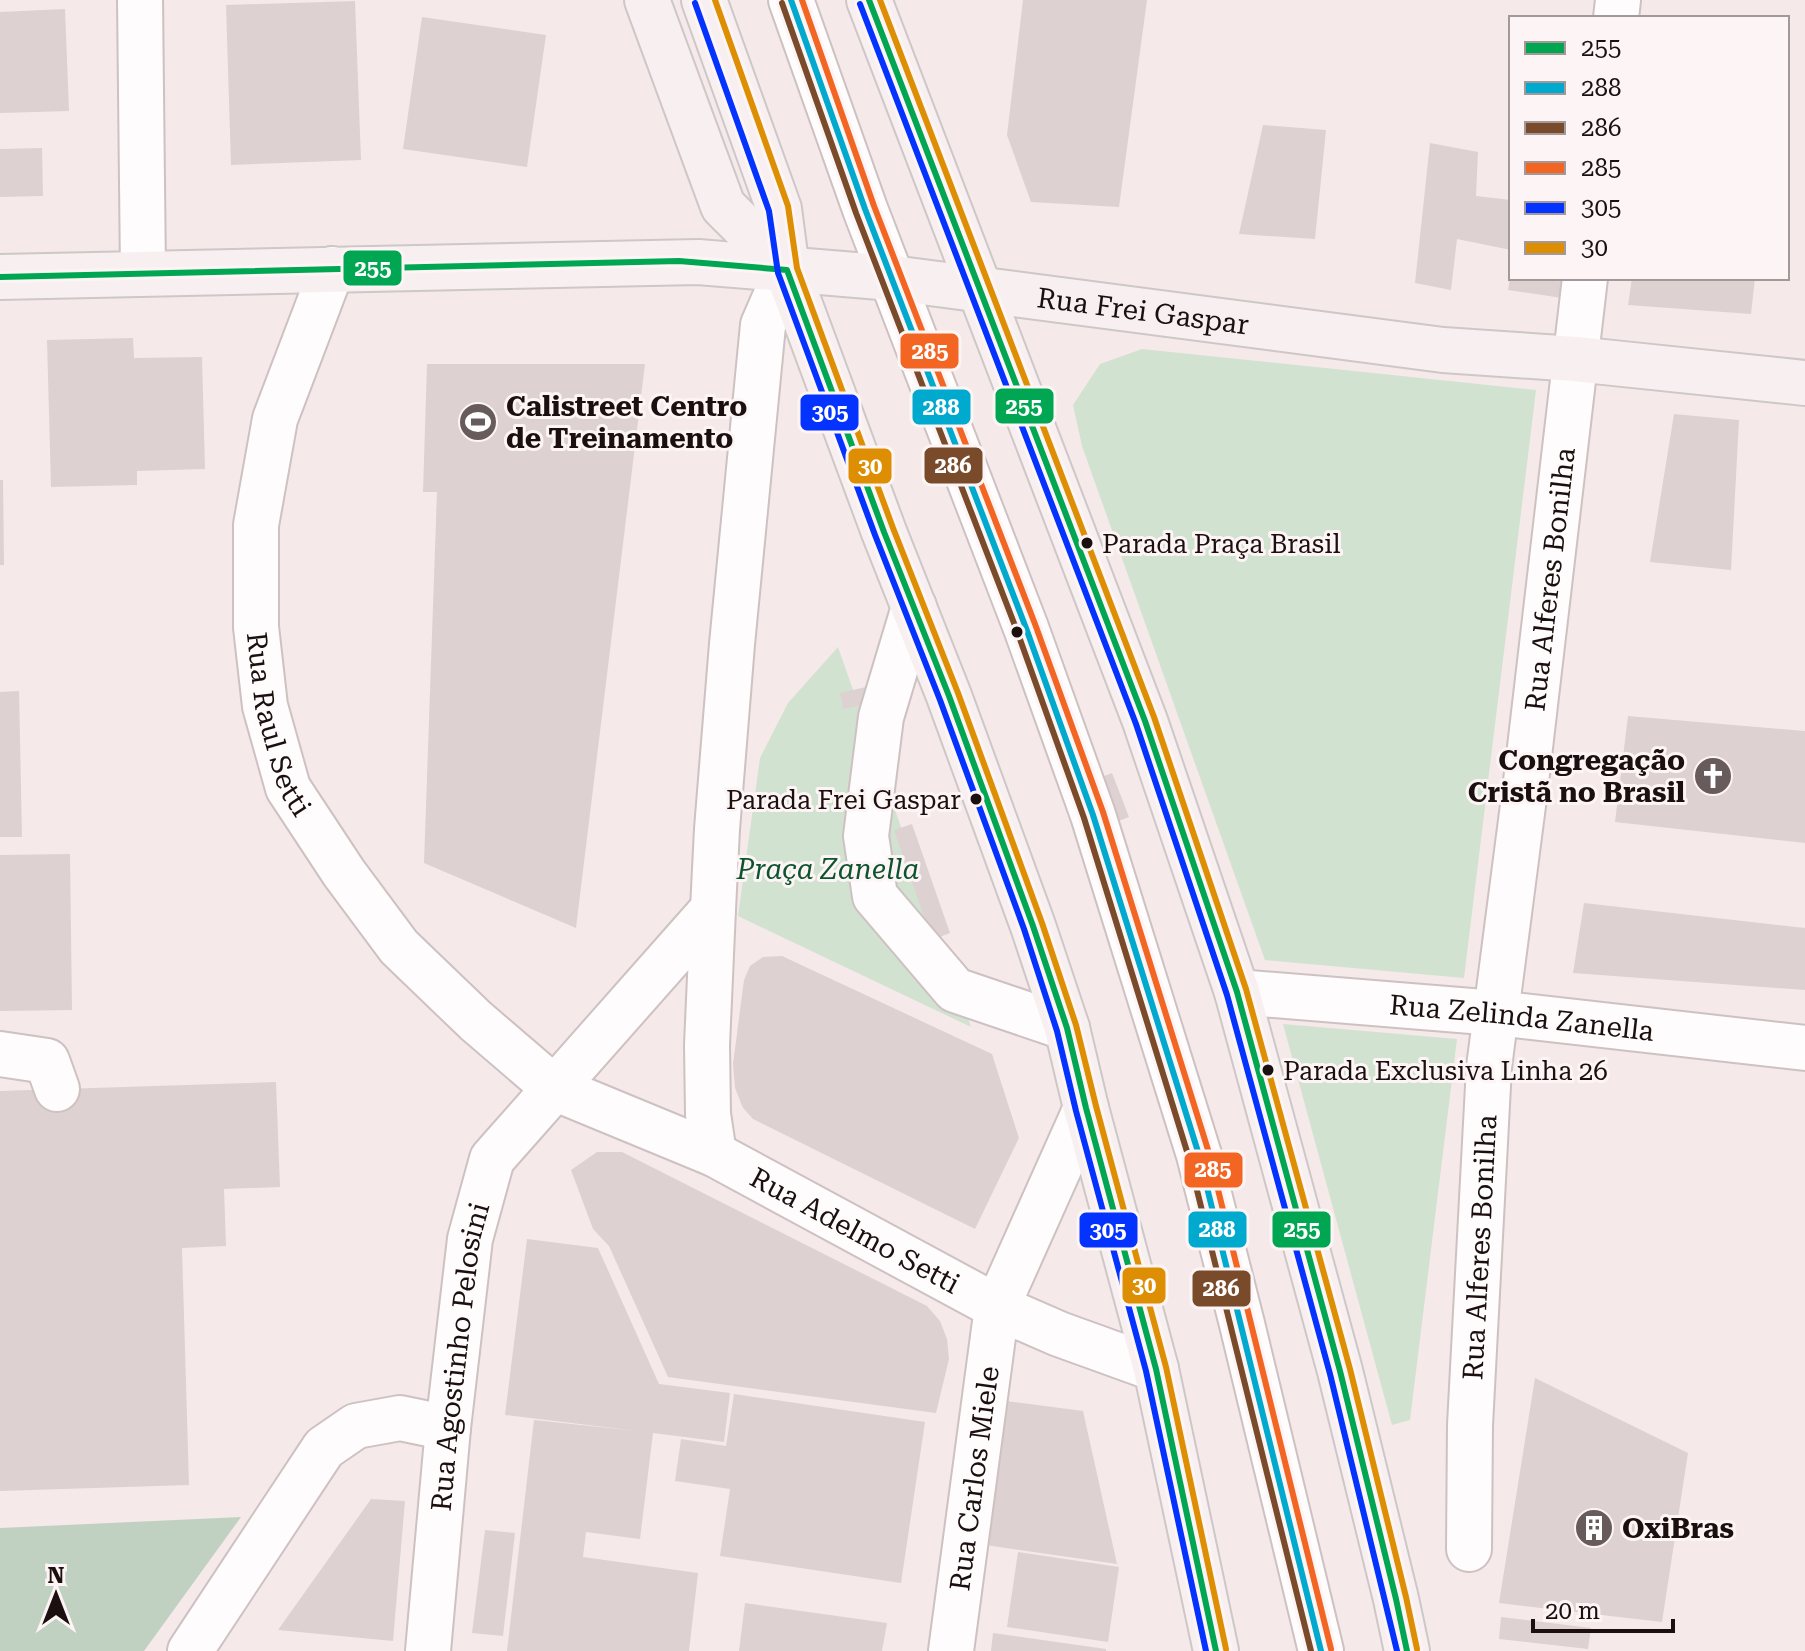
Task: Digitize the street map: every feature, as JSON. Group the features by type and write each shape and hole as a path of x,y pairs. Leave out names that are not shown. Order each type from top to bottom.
{"main road":[{"path":"647,0 723,206 787,270"},
{"path":"704,0 779,209 787,270 949,696 1067,1028 1156,1369 1216,1651"},
{"path":"869,0 1145,721 1237,992 1340,1371 1407,1651"},
{"name":"Rua Frei Gaspar","path":"0,277 679,261 892,278 1443,350 1575,359 1805,383"}],"street":[{"path":"140,0 143,273"},
{"path":"791,0 865,209 1060,718 1093,815 1199,1155 1321,1651"},
{"name":"Rua Raul Setti","path":"332,269 275,419 256,525 256,627 265,706 288,788 344,873 399,947 476,1021 554,1088"},
{"path":"714,1154 708,1114 707,1045 717,829 732,644 763,325 787,270"},
{"name":"Rua Alferes Bonilha","path":"1469,1549 1470,1425 1489,1067 1585,280"},
{"path":"914,607 881,717 866,836 875,896 955,990 1067,1028"},
{"name":"Rua Agostinho Pelosini","path":"428,1651 448,1428 470,1239 492,1159 713,909"},
{"name":"Rua Zelinda Zanella","path":"1237,992 1496,1013 1805,1048"},
{"path":"0,1054 47,1061 57,1089"},
{"name":"Rua Adelmo Setti","path":"554,1088 714,1154 997,1307 1059,1334 1156,1369"},
{"name":"Rua Carlos Miele","path":"951,1651 997,1307 1086,1108"},
{"path":"190,1651 324,1448 356,1426 400,1418 448,1428"}],"green space":[{"path":"1142,349 1536,390 1464,978 1265,960 1082,446 1073,405 1100,364"},
{"name":"Praça Zanella","path":"838,647 971,1027 738,916 760,758 788,703"},
{"path":"1283,1024 1457,1039 1410,1420 1392,1425"},
{"path":"241,1517 144,1651 0,1651 0,1528"}],"building":[{"path":"1023,0 1147,0 1119,207 1031,202 1007,135"},
{"path":"355,1 361,160 231,165 226,5"},
{"path":"65,9 69,111 0,113 0,12"},
{"path":"422,17 546,35 527,167 403,149"},
{"path":"1263,125 1326,130 1315,239 1239,234"},
{"path":"1430,143 1478,152 1476,196 1509,200 1509,250 1457,239 1451,290 1415,283"},
{"path":"42,148 43,196 0,197 0,149"},
{"path":"1510,280 1564,280 1562,298 1508,290"},
{"path":"1632,280 1755,280 1751,314 1628,305"},
{"path":"133,338 134,358 202,357 205,469 137,471 137,485 51,487 47,340"},
{"path":"427,364 645,364 576,928 424,863 437,492 423,492"},
{"path":"1674,414 1739,420 1731,570 1650,562"},
{"path":"0,480 3,480 4,565 0,565"},
{"path":"866,687 870,704 843,709 840,693"},
{"path":"19,691 22,837 0,837 0,692"},
{"name":"Congregação Cristã no Brasil","path":"1628,716 1805,731 1805,843 1615,822"},
{"path":"1112,773 1129,817 1113,823 1097,779"},
{"path":"912,824 950,933 932,940 894,830"},
{"path":"70,854 72,1010 0,1011 0,855"},
{"path":"1584,903 1805,928 1805,990 1573,973"},
{"path":"782,956 992,1054 1019,1138 975,1229 753,1119 743,1108 735,1088 733,1064 744,980 750,966 763,957"},
{"path":"276,1082 280,1187 224,1189 226,1246 182,1248 189,1485 0,1491 0,1091"},
{"path":"597,1152 622,1152 927,1306 940,1321 947,1339 949,1359 936,1413 668,1377 609,1246 593,1229 571,1170"},
{"path":"527,1239 598,1248 659,1384 730,1393 724,1442 653,1433 640,1539 586,1532 583,1557 698,1573 689,1651 507,1651 534,1420 637,1431 505,1415"},
{"name":"OxiBras","path":"1535,1378 1688,1453 1662,1622 1499,1603"},
{"path":"734,1394 925,1422 901,1583 720,1556 730,1489 675,1481 681,1439 726,1446"},
{"path":"1006,1401 1083,1411 1117,1564 985,1545"},
{"path":"371,1499 405,1501 393,1641 278,1630"},
{"path":"485,1530 515,1533 503,1636 472,1633"},
{"path":"1018,1552 1119,1567 1108,1642 1007,1627"},
{"path":"745,1603 887,1623 882,1651 739,1651"},
{"path":"1501,1617 1591,1628 1588,1649 1499,1639"},
{"path":"993,1633 1106,1649 1106,1651 991,1651"}],"transit line":[{"name":"30","path":"715,0 788,206 797,268 958,693 1076,1025 1166,1367 1226,1649"},
{"name":"288","path":"791,0 865,209 1026,628 1093,815 1199,1155 1321,1651"},
{"name":"285","path":"802,0 874,206 1035,624 1103,812 1209,1153 1331,1649"},
{"name":"255","path":"869,0 1145,721 1237,992 1340,1371 1407,1651"},
{"name":"30","path":"880,0 1154,717 1246,989 1350,1369 1417,1649"},
{"name":"305","path":"695,3 769,211 778,273 940,700 1024,929 1057,1031 1146,1371 1206,1651"},
{"name":"286","path":"782,3 856,213 1017,631 1084,818 1189,1158 1311,1651"},
{"name":"305","path":"860,4 1136,724 1227,995 1330,1374 1397,1651"},
{"name":"255","path":"0,277 679,261 787,270 884,532 949,696 1067,1028 1156,1369 1216,1651"}],"place":[{"name":"Calistreet Centro de Treinamento","path":"478,422"},
{"name":"Parada Praça Brasil","path":"1087,543"},
{"name":"Congregação Cristã no Brasil","path":"1713,776"},
{"name":"Parada Frei Gaspar","path":"976,799"},
{"name":"Parada Exclusiva Linha 26","path":"1268,1070"},
{"name":"OxiBras","path":"1594,1528"}]}
